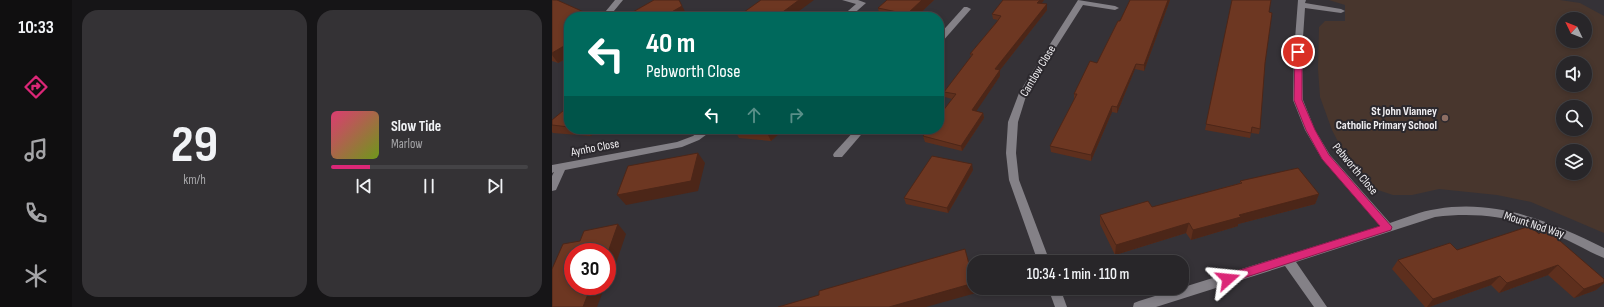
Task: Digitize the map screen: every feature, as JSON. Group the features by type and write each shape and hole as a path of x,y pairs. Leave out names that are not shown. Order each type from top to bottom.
{"street":[{"path":"609,12 619,0"},
{"path":"846,0 864,1"},
{"path":"851,12 864,1"},
{"name":"Cantlow Close","path":"1041,255 1014,180 1011,153 1013,122 1023,93 1081,1 1115,8"},
{"name":"Pebworth Close","path":"1341,11 1302,3 1298,52 1298,100 1310,130 1326,157 1387,227"},
{"path":"944,34 966,9"},
{"name":"Aynho Close","path":"557,168 679,145 702,134"},
{"path":"838,155 857,134"},
{"path":"552,187 557,168"},
{"name":"Mount Nod Way","path":"1139,307 1435,213 1463,210 1493,212 1522,218 1554,229 1604,253"},
{"path":"1288,260 1321,307"},
{"path":"1056,295 1060,307"}],"shaded area":[{"name":"St John Vianney Catholic Primary School","path":"1329,0 1560,0 1580,3 1604,16 1604,233 1531,202 1497,195 1439,189 1412,195 1393,195 1372,188 1348,161 1332,130 1320,97 1318,69 1319,27 1325,21 1345,21 1345,5"}],"building":[{"path":"552,0 557,0 584,12 564,12 564,46 552,53"},
{"path":"654,0 679,0 682,6 672,12 633,12"},
{"path":"761,0 799,0 783,12 744,12"},
{"path":"887,0 922,0 909,12 897,12 878,8"},
{"path":"1003,0 1040,0 1037,3 1047,4 995,69 1000,70 972,110 983,113 961,146 923,136 925,134 944,134 944,110 956,94 944,92 973,54 970,54 1001,16 992,14"},
{"path":"1130,0 1168,0 1144,65 1136,64 1117,107 1112,106 1091,155 1050,146 1077,94 1074,94 1090,61 1097,63"},
{"path":"1232,0 1271,0 1269,12 1272,13 1265,63 1260,129 1252,127 1251,133 1206,124"},
{"path":"564,110 564,126 552,125 552,120"},
{"path":"698,153 691,181 617,195 628,166"},
{"path":"932,156 972,164 947,208 904,198"},
{"path":"1298,168 1319,194 1239,215 1241,217 1193,230 1189,223 1116,245 1100,215 1148,201 1152,207 1242,183 1240,181"},
{"path":"618,224 611,243 569,243 580,241 584,231"},
{"path":"1530,226 1539,234 1545,228 1604,279 1604,282 1584,289 1558,265 1507,283 1500,276 1433,299 1398,260 1450,243 1457,250"},
{"path":"563,244 564,295 588,295 583,307 552,307 552,269"},
{"path":"965,249 967,257 967,285 889,307 778,307 819,295 819,291"}],"place":[{"name":"St John Vianney Catholic Primary School","path":"1445,118"}],"route":[{"path":"1228,279 1387,227 1326,157 1310,130 1298,100 1298,52"}]}
